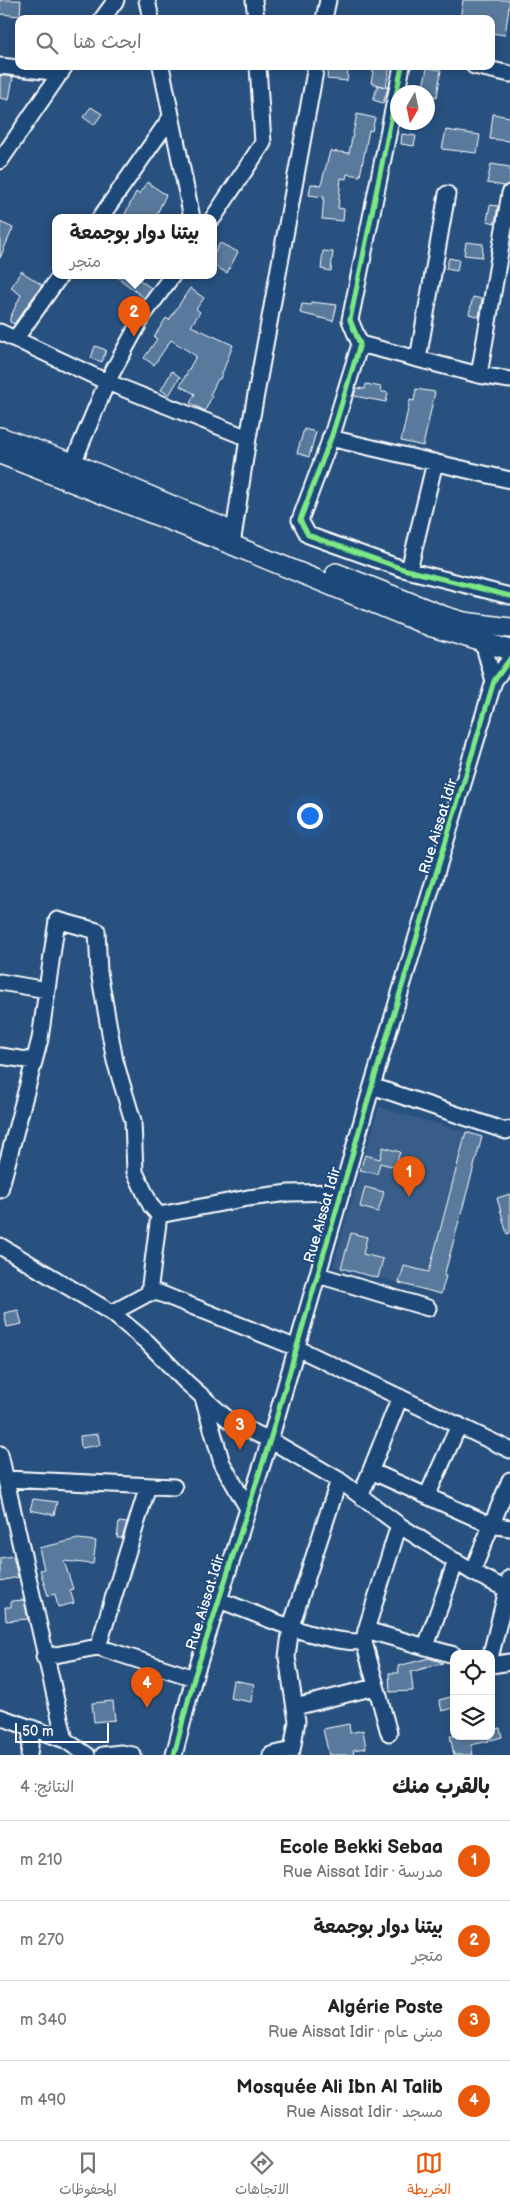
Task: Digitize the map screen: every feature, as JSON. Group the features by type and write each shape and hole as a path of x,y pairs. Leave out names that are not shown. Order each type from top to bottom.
{"main road":[{"path":"0,437 73,464 234,539 432,627 510,650"},
{"path":"0,454 444,616 510,627"}],"street":[{"path":"105,15 116,0"},
{"path":"147,0 150,15"},
{"path":"254,0 256,15"},
{"path":"325,15 328,0"},
{"path":"0,66 15,67"},
{"path":"0,161 62,70"},
{"path":"162,70 191,214"},
{"path":"216,214 263,144 258,70"},
{"path":"234,539 248,438 315,70"},
{"path":"401,70 350,320 360,344 330,438 300,520 308,535 409,570 510,596"},
{"path":"492,70 510,74"},
{"path":"103,214 172,117"},
{"path":"479,375 510,193"},
{"path":"418,359 447,194"},
{"path":"16,338 58,279"},
{"path":"73,464 107,382 144,314 170,279"},
{"path":"0,332 107,382 248,438"},
{"path":"360,344 479,375 510,380"},
{"path":"330,438 510,480"},
{"path":"409,570 436,462"},
{"path":"489,625 484,631 483,643 494,681"},
{"path":"494,681 510,658"},
{"name":"Rue Aissat Idir","path":"174,1755 194,1678 247,1507 270,1440 372,1086 494,681"},
{"path":"0,1190 34,1061 57,920 97,931 99,972 115,1061 132,1121 135,1172 150,1206 160,1215"},
{"path":"0,982 47,990"},
{"path":"0,1056 34,1061"},
{"path":"372,1086 506,1131 510,1129"},
{"path":"160,1215 248,1198 289,1193 342,1192"},
{"path":"149,1293 160,1215"},
{"path":"0,1246 112,1313 147,1342 231,1422 270,1440 339,1480 399,1525 472,1572 509,1586 492,1650"},
{"path":"318,1275 428,1308"},
{"path":"112,1313 149,1293 160,1292 297,1348 510,1450"},
{"path":"203,1397 222,1463 247,1507"},
{"path":"361,1495 400,1397"},
{"path":"427,1496 459,1426"},
{"path":"0,1454 44,1657 65,1740"},
{"path":"371,1471 491,1525 510,1540"},
{"path":"6,1479 174,1487"},
{"path":"271,1755 292,1750 296,1721 287,1657 291,1626 339,1480"},
{"path":"472,1572 510,1480"},
{"path":"98,1647 148,1486"},
{"path":"389,1733 375,1687 365,1636 399,1525"},
{"path":"491,1525 510,1528"},
{"path":"426,1646 456,1561"},
{"path":"219,1600 291,1626 346,1643 365,1636 426,1646 450,1654"},
{"path":"44,1657 98,1647 194,1678"},
{"path":"495,1664 510,1662"},
{"path":"295,1707 375,1687"},
{"path":"0,1716 65,1740 87,1755"},
{"path":"29,1755 32,1728"},
{"path":"103,1755 125,1754"}],"shaded area":[{"path":"379,1107 482,1137 441,1294 333,1266"}],"building":[{"path":"0,0 21,0 20,15 0,14"},
{"path":"463,0 510,0 505,35 495,34 495,15 461,15"},
{"path":"328,70 348,70 347,81 327,79"},
{"path":"373,70 389,70 386,87 371,83"},
{"path":"427,70 441,70 437,97 435,96 435,85 423,85"},
{"path":"0,75 13,77 9,100 0,98"},
{"path":"378,85 388,88 383,103 373,100"},
{"path":"91,107 102,114 94,125 83,117"},
{"path":"357,114 375,118 372,131 369,130 360,176 347,174 346,179 341,178 338,208 344,209 343,221 322,219 324,197 309,195 311,184 321,185 330,151 349,153"},
{"path":"493,114 510,117 510,141 490,139"},
{"path":"446,130 480,135 477,153 442,149"},
{"path":"402,134 416,136 414,146 401,144"},
{"path":"491,164 510,167 510,184 504,186 487,183"},
{"path":"147,182 166,195 157,214 125,214 136,192 139,194"},
{"path":"490,205 498,206 495,223 487,221"},
{"path":"0,222 13,228 0,258"},
{"path":"466,242 483,244 482,257 464,255"},
{"path":"220,243 238,252 227,273 217,267 217,249"},
{"path":"323,251 333,252 331,271 321,269"},
{"path":"449,258 459,260 457,271 446,269"},
{"path":"21,271 42,285 14,324 10,322 10,318 21,295 11,288"},
{"path":"120,279 138,279 151,288 144,298"},
{"path":"190,288 204,298 196,309 200,312 191,326 233,345 220,379 218,379 210,395 212,396 205,411 190,403 195,394 180,386 196,356 171,340 154,365 144,358 157,339 154,337 166,318 169,320"},
{"path":"473,297 482,299 479,317 469,314"},
{"path":"311,302 337,305 333,321 300,313 302,304 311,305"},
{"path":"95,346 106,350 102,362 91,358"},
{"path":"172,371 180,377 169,395 161,390"},
{"path":"366,384 381,387 380,391 388,393 386,402 354,396 356,388 365,389"},
{"path":"416,389 435,392 423,446 401,441 410,400 414,401"},
{"path":"304,429 316,432 309,457 297,453"},
{"path":"466,1132 482,1137 444,1276 446,1276 441,1294 399,1283 404,1266 429,1272"},
{"path":"383,1147 400,1152 395,1167 380,1163 377,1174 360,1170 365,1155 380,1159"},
{"path":"365,1187 384,1192 378,1212 360,1207"},
{"path":"510,1194 510,1233 507,1234 497,1198"},
{"path":"351,1233 367,1237 363,1254 383,1259 378,1278 341,1268"},
{"path":"18,1310 22,1324 7,1327 4,1313"},
{"path":"98,1434 100,1445 81,1448 80,1436"},
{"path":"33,1499 57,1502 54,1515 30,1510"},
{"path":"119,1522 127,1523 122,1538 117,1538"},
{"path":"78,1539 96,1541 93,1564 64,1561 73,1589 70,1590 74,1603 58,1607 55,1594 48,1596 40,1570 44,1569 39,1548"},
{"path":"13,1556 18,1577 0,1581 0,1558"},
{"path":"24,1600 28,1619 6,1621 5,1607 11,1607 11,1601"},
{"path":"429,1658 443,1663 411,1672 413,1691 390,1692 389,1673 399,1673 398,1666"},
{"path":"233,1680 254,1684 251,1702 230,1698"},
{"path":"450,1697 450,1709 442,1711 439,1700"},
{"path":"113,1701 115,1720 94,1722 92,1703"},
{"path":"349,1724 350,1733 363,1730 366,1748 353,1750 354,1755 329,1755 323,1729"},
{"path":"500,1728 502,1737 495,1739 495,1729"},
{"path":"451,1740 489,1740 471,1745 473,1755 454,1755"}],"cycle path":[{"path":"401,70 350,320 360,344 332,435 300,520 308,535 403,569 510,596"},
{"path":"174,1755 194,1678 270,1440 372,1086 494,681 510,659"}],"place":[{"name":"بيتنا دوار بوجمعة","path":"134,337"},
{"name":"Ecole Bekki Sebaa","path":"409,1197"},
{"name":"Algérie Poste","path":"240,1450"},
{"name":"Mosquée Ali Ibn Al Talib","path":"147,1708"}]}
